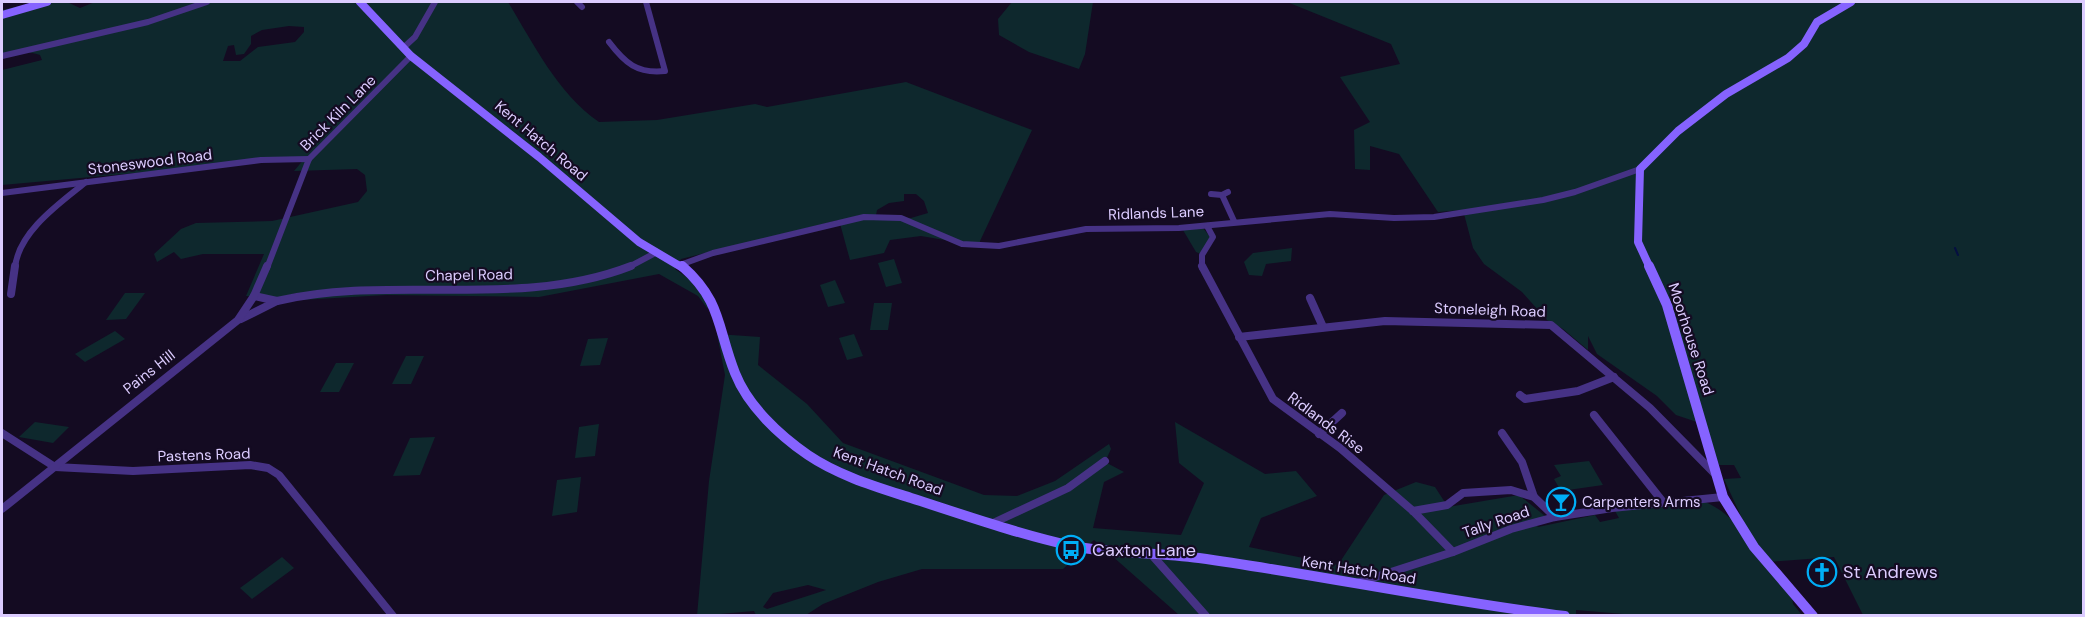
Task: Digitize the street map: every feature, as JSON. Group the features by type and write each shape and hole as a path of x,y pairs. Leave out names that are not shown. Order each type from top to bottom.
{"main road":[{"path":"2,15 46,2"},
{"name":"Kent Hatch Road","path":"360,2 411,56 539,157 639,242 680,265 707,292 722,325 735,373 750,400 764,417 808,454 863,482 991,524 1095,550 1198,558 1481,606 1563,615"},
{"path":"1640,169 1678,131 1726,94 1788,58 1804,44 1817,22 1851,2"},
{"name":"Moorhouse Road","path":"1640,169 1638,243 1667,305 1723,497 1754,547 1813,615"}],"street":[{"path":"2,56 148,22 207,2"},
{"path":"403,48 415,37 435,2"},
{"path":"577,2 582,7"},
{"path":"609,42 633,69 640,72 665,71 646,2"},
{"name":"Brick Kiln Lane","path":"254,296 305,159 394,76 411,56"},
{"name":"Stoneswood Road","path":"2,193 261,160 305,159"},
{"name":"Ridlands Lane","path":"680,265 713,253 864,217 901,218 972,246 999,246 1086,229 1207,226 1234,221 1330,214 1394,218 1434,217 1543,200 1575,192 1640,169"},
{"path":"11,294 15,285 17,254 26,240 56,211 62,200 86,182"},
{"path":"1211,194 1225,193 1234,221"},
{"name":"Ridlands Rise","path":"1207,226 1213,237 1202,255 1202,267 1273,399 1340,448 1413,511 1453,552"},
{"name":"Chapel Road","path":"277,301 292,297 380,290 478,290 551,284 637,266 657,252"},
{"path":"254,296 277,301"},
{"name":"Pains Hill","path":"2,509 150,388 238,320 254,296"},
{"path":"1310,298 1323,327"},
{"path":"238,320 277,301"},
{"name":"Stoneleigh Road","path":"1239,337 1399,321 1551,325 1561,331 1667,424 1717,476"},
{"path":"1520,395 1525,399 1578,391 1614,377"},
{"path":"1318,434 1342,413"},
{"path":"1594,416 1663,502"},
{"path":"2,433 55,467"},
{"path":"1502,433 1522,462 1534,497 1555,517"},
{"path":"991,524 1068,488 1105,461"},
{"name":"Pastens Road","path":"55,467 133,471 250,465 268,468 279,475 393,615"},
{"path":"1413,511 1447,505 1463,493 1530,488"},
{"path":"1511,490 1534,497"},
{"name":"Tally Road","path":"1354,584 1453,552 1511,529 1555,517 1663,502 1723,497"},
{"path":"1151,554 1206,615"}],"green space":[{"path":"37,2 67,2 80,8 95,2 508,2 559,83 584,110 599,122 657,120 755,104 767,107 906,82 1032,130 980,241 980,246 921,236 890,240 884,253 850,260 839,220 681,259 675,269 689,279 711,307 707,308 698,296 659,274 539,297 386,295 301,300 297,293 276,298 246,296 264,254 203,254 181,259 174,252 157,262 154,254 181,229 196,223 272,221 358,202 367,191 365,175 357,169 294,171 305,158 2,185 2,70 42,60 40,55 30,53 2,54 2,10","holes":["289,26 304,27 304,32 295,42 258,47 240,61 223,61 228,46 234,45 236,55 244,54 251,44 251,36 262,30","904,194 916,194 924,201 928,213 911,218 876,215 877,210 889,203 904,201"]},
{"path":"1012,2 1093,2 1085,54 1079,69 1029,52 999,35 998,19"},
{"path":"1287,2 2083,2 2083,615 1863,615 1834,557 1768,562 1745,525 1724,479 1741,478 1734,465 1719,465 1706,425 1676,415 1657,396 1597,354 1588,336 1588,350 1563,329 1547,320 1522,292 1484,264 1473,248 1463,210 1438,212 1399,154 1370,146 1370,170 1355,169 1354,130 1370,122 1340,77 1400,64 1391,44"},
{"path":"1203,228 1210,237 1201,254 1196,252 1183,230"},
{"path":"1292,248 1291,261 1266,264 1262,276 1249,275 1244,262 1253,253"},
{"path":"894,259 902,283 886,287 878,263"},
{"path":"835,280 845,303 828,307 820,285"},
{"path":"125,293 145,293 126,319 106,320"},
{"path":"874,303 892,303 888,330 870,330"},
{"path":"115,331 125,339 85,362 75,354"},
{"path":"717,334 760,337 758,365 807,404 843,443 984,495 1017,496 1055,481 1109,444 1111,449 1105,462 1124,472 1104,482 1093,528 1181,535 1204,483 1179,463 1175,422 1265,474 1296,471 1317,496 1261,518 1249,547 1338,565 1384,495 1416,482 1435,487 1448,507 1519,495 1545,516 1534,522 1538,527 1595,515 1600,522 1619,518 1615,511 1702,501 1728,516 1740,528 1792,596 1793,604 1802,615 1647,616 1576,610 1576,615 1179,615 1094,540 1063,569 922,569 878,582 823,604 806,615 756,615 754,611 697,616 709,481 725,375","holes":["808,585 826,590 767,609 763,607 773,593"]},
{"path":"854,334 863,356 847,360 839,338"},
{"path":"608,338 600,365 580,366 588,339"},
{"path":"406,356 424,356 411,384 392,384"},
{"path":"336,363 354,363 339,392 320,392"},
{"path":"35,422 69,427 53,443 19,437"},
{"path":"599,424 595,456 575,458 579,427"},
{"path":"435,437 420,475 393,476 410,438"},
{"path":"1589,461 1603,485 1561,491 1554,479 1561,476 1554,465"},
{"path":"581,477 577,512 552,516 557,480"},
{"path":"282,557 294,568 252,599 240,588"}],"waterway":[{"path":"1955,248 1958,255"}],"place":[{"name":"Carpenters Arms","path":"1561,502"},
{"name":"Caxton Lane","path":"1071,550"},
{"name":"St Andrews","path":"1822,572"}]}
